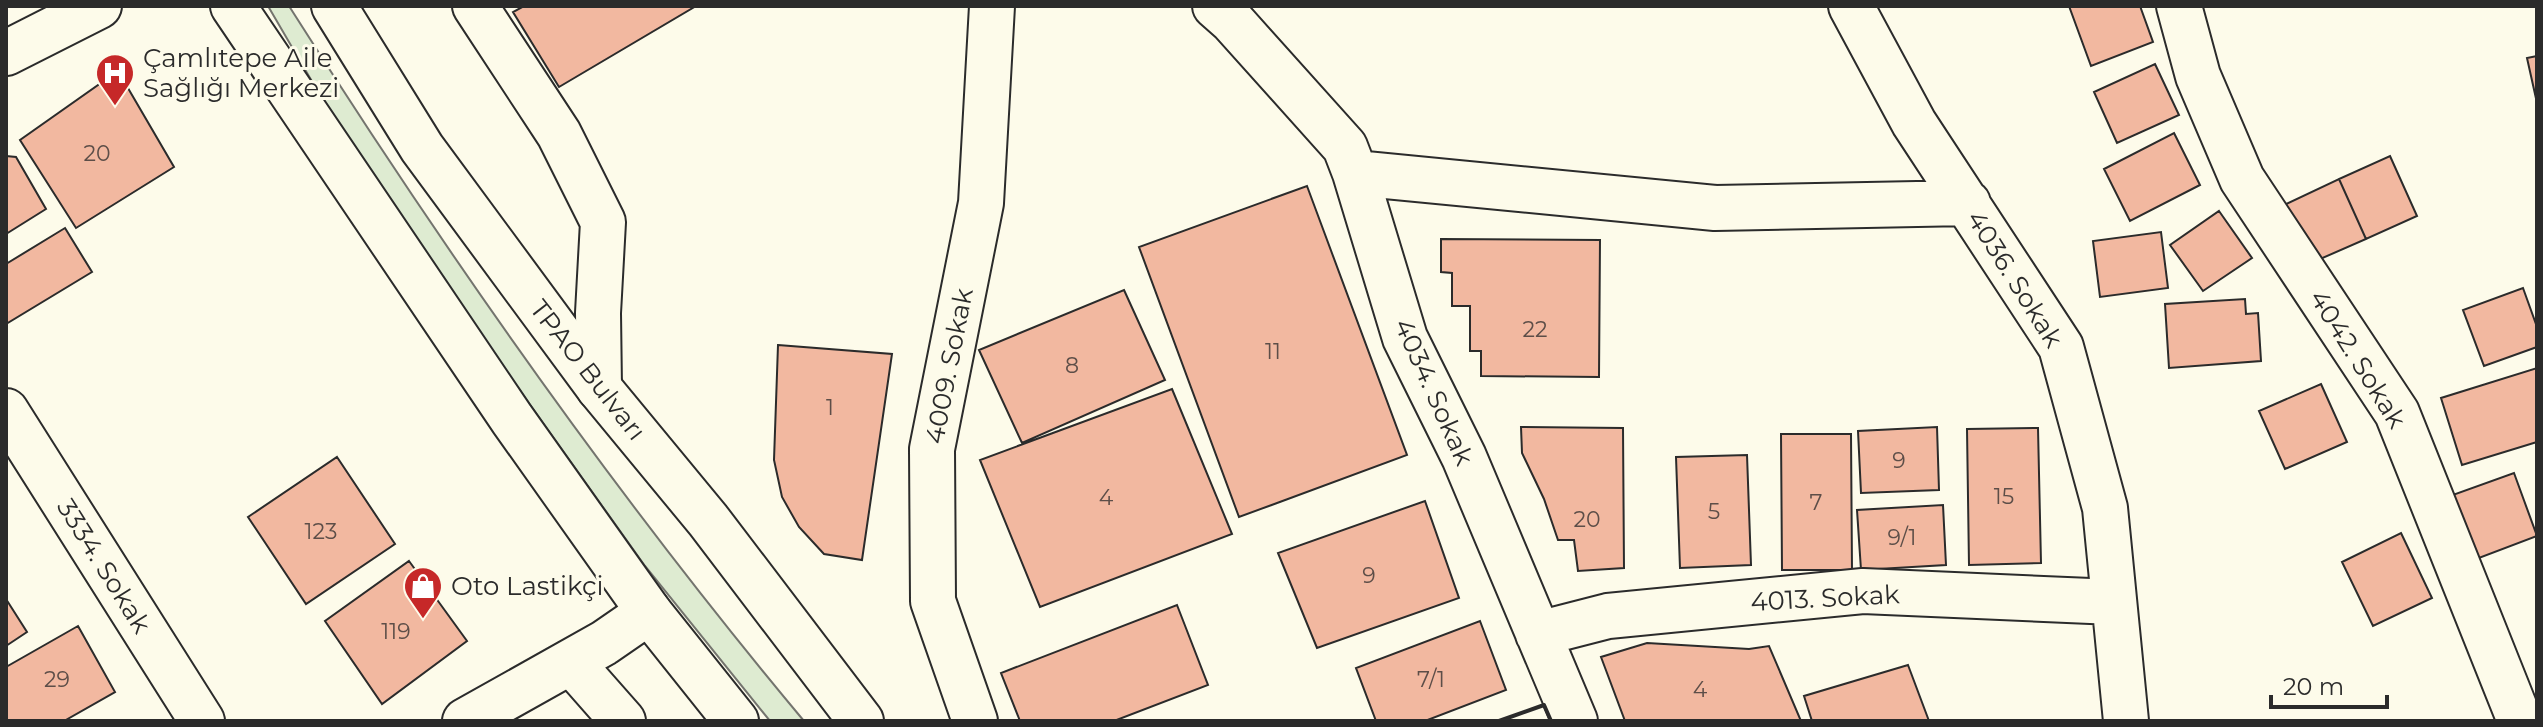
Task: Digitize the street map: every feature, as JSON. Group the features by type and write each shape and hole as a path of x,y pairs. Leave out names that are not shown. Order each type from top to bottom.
{"main road":[{"path":"6,53 99,6"},
{"path":"233,6 512,419 649,612 736,721"},
{"name":"TPAO Bulvarı","path":"334,6 422,148 599,388 708,520 861,721"},
{"path":"475,6 559,134 603,222 598,313 599,388"},
{"name":"4009. Sokak","path":"975,721 933,601 932,449 981,203 992,6"},
{"name":"4034. Sokak","path":"1215,6 1345,147 1405,338 1464,457 1575,721"},
{"name":"4036. Sokak","path":"1851,6 1914,123 2061,347 2105,508 2126,721"},
{"name":"4042. Sokak","path":"2179,6 2198,76 2242,179 2397,413 2520,721"},
{"path":"1355,173 1715,208 1968,203"},
{"name":"3334. Sokak","path":"6,411 202,721"},
{"name":"4013. Sokak","path":"1538,634 1608,616 1863,591 2114,602"},
{"path":"465,721 571,662 649,612"},
{"path":"571,662 623,721"}],"green space":[{"path":"268,6 289,6 409,191 534,372 666,549 804,721 770,721 645,566 468,318 331,114"}],"building":[{"path":"524,6 696,6 559,87 513,12"},
{"path":"2069,6 2140,6 2153,42 2091,66"},
{"path":"2537,56 2537,103 2527,58"},
{"path":"2155,64 2179,115 2117,143 2094,92"},
{"path":"118,71 174,167 76,228 20,140"},
{"path":"2174,133 2200,185 2130,221 2104,169"},
{"path":"6,156 16,157 46,209 6,234"},
{"path":"2390,156 2417,216 2366,239 2339,179"},
{"path":"2339,179 2366,239 2311,263 2284,205"},
{"path":"1307,186 1407,455 1239,517 1139,247"},
{"path":"2219,211 2252,258 2203,291 2170,245"},
{"path":"65,228 92,272 6,324 6,264"},
{"path":"2161,232 2168,288 2100,297 2093,241"},
{"path":"1441,239 1600,240 1599,377 1481,376 1481,351 1470,351 1470,306 1452,306 1452,273 1441,272"},
{"path":"2523,288 2537,327 2537,347 2484,366 2463,310"},
{"path":"1124,290 1165,380 1022,443 979,350"},
{"path":"2245,299 2246,314 2258,313 2261,361 2169,368 2165,304"},
{"path":"778,345 892,354 862,560 824,554 799,527 782,497 774,460"},
{"path":"2537,368 2537,442 2462,465 2441,398"},
{"path":"2321,384 2347,442 2285,469 2259,411"},
{"path":"1172,389 1232,534 1040,607 980,460"},
{"path":"1521,427 1623,428 1624,568 1578,571 1574,540 1558,540 1544,499 1522,453"},
{"path":"1937,427 1939,490 1861,493 1858,431"},
{"path":"2038,428 2041,563 1969,565 1967,429"},
{"path":"1781,434 1851,434 1852,570 1782,570"},
{"path":"1747,455 1751,565 1680,568 1676,457"},
{"path":"337,457 395,544 306,604 248,517"},
{"path":"2514,473 2537,536 2471,561 2447,497"},
{"path":"1425,501 1459,598 1317,648 1278,553"},
{"path":"1943,505 1946,565 1861,570 1857,510"},
{"path":"2401,533 2432,598 2373,626 2342,562"},
{"path":"409,561 467,641 382,704 325,621"},
{"path":"6,599 27,632 6,646"},
{"path":"1177,605 1208,685 1114,721 1020,721 1001,673"},
{"path":"1480,621 1506,690 1425,721 1376,721 1356,668"},
{"path":"78,626 115,692 64,721 6,721 6,667"},
{"path":"1647,643 1749,649 1769,646 1801,721 1625,721 1601,657"},
{"path":"1908,665 1929,721 1812,721 1804,696"}],"wall":[{"path":"1499,721 1544,705 1551,721"}],"place":[{"name":"Çamlıtepe Aile Sağlığı Merkezi","path":"115,107"},
{"name":"Oto Lastikçi","path":"423,620"}]}
